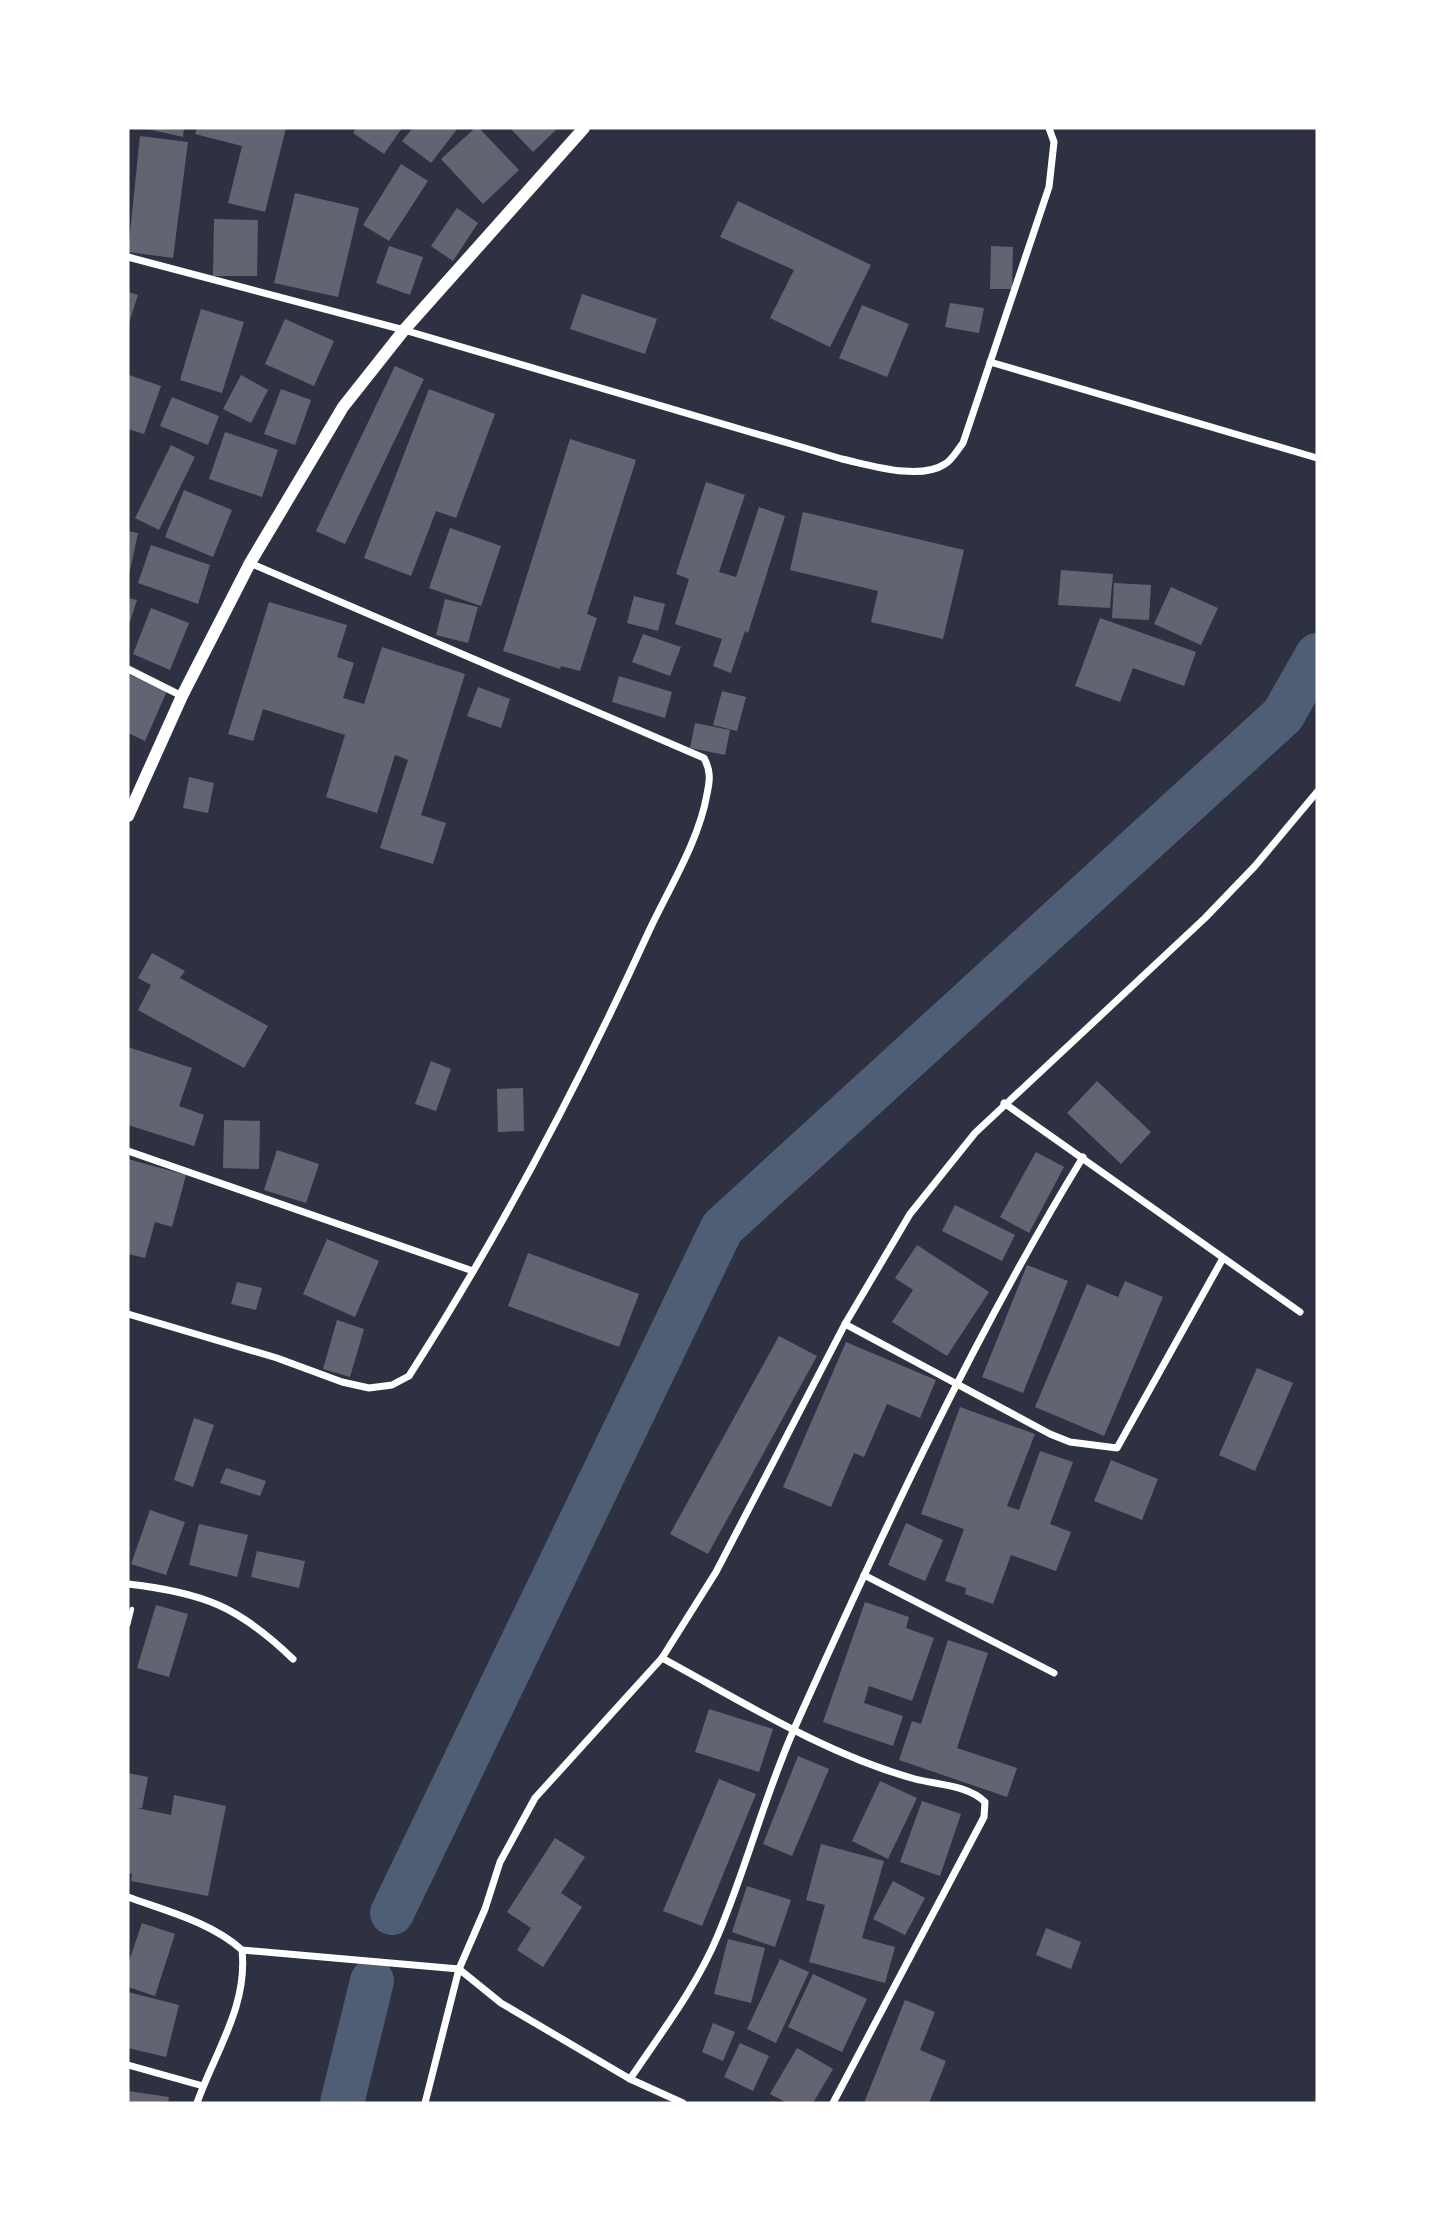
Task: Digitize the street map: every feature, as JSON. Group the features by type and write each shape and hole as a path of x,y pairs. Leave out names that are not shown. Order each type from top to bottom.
{"street":[{"path":"128,816 182,695 250,562 343,407 404,330 584,128"},
{"path":"128,257 404,330 842,459 886,469 916,472 946,464 963,443 1049,187 1054,142 1049,128"},
{"path":"990,362 1316,458"},
{"path":"128,1314 277,1358 342,1382 369,1388 392,1385 409,1376 473,1271 600,1039 694,834 707,797 711,770 704,758 250,562"},
{"path":"128,669 182,695"},
{"path":"425,2103 459,1969 485,1909 500,1862 535,1798 662,1658 716,1572 845,1324 910,1214 975,1133 1004,1103 1205,918 1255,866 1317,792"},
{"path":"1004,1103 1083,1157 1222,1260 1300,1312"},
{"path":"128,1151 473,1271"},
{"path":"630,2079 682,2000 718,1937 764,1801 864,1575 955,1385 1027,1252 1083,1157"},
{"path":"845,1324 955,1385 1070,1442 1117,1448 1222,1260"},
{"path":"864,1575 1054,1673"},
{"path":"128,1584 169,1589 213,1601 261,1628 293,1659"},
{"path":"662,1658 852,1757 914,1779 975,1793 985,1802 984,1817 833,2103"},
{"path":"128,1897 209,1928 230,1939 242,1950 459,1969 501,2003 630,2079 683,2103"},
{"path":"197,2103 233,2022 244,1969 242,1950"},
{"path":"128,2065 203,2086"}],"building":[{"path":"143,128 184,128 183,137"},
{"path":"197,128 286,128 265,212 228,203 242,146 195,134"},
{"path":"356,128 402,128 384,154 353,133"},
{"path":"413,128 458,128 431,163 402,141"},
{"path":"475,128 479,128 519,170 483,204 441,159"},
{"path":"510,128 558,128 533,152"},
{"path":"140,136 188,142 173,258 128,252"},
{"path":"401,164 428,181 389,241 363,225"},
{"path":"295,193 359,208 338,297 274,283"},
{"path":"738,201 871,265 830,347 770,318 794,270 720,237"},
{"path":"457,208 478,223 453,261 431,246"},
{"path":"214,219 258,220 257,276 213,276"},
{"path":"389,246 423,257 410,295 376,283"},
{"path":"991,246 1013,247 1012,289 990,289"},
{"path":"128,292 138,295 128,326"},
{"path":"582,294 657,319 645,354 570,329"},
{"path":"950,303 984,308 979,333 945,327"},
{"path":"862,305 909,324 887,377 839,358"},
{"path":"201,309 244,322 222,393 180,380"},
{"path":"285,319 334,341 314,386 265,364"},
{"path":"395,366 424,379 345,544 316,531"},
{"path":"129,375 161,386 144,434 128,429"},
{"path":"241,375 268,390 251,423 223,409"},
{"path":"281,389 311,400 295,445 264,434"},
{"path":"429,389 495,414 456,518 436,511 411,576 364,558"},
{"path":"172,397 219,416 208,445 160,426"},
{"path":"225,432 278,450 262,497 209,479"},
{"path":"570,439 636,460 587,614 597,618 580,671 561,666 560,669 503,651"},
{"path":"171,445 195,457 159,530 135,518"},
{"path":"706,482 745,495 719,572 736,577 759,507 785,516 748,633 745,631 731,673 713,666 722,639 675,624 689,579 676,574"},
{"path":"184,490 232,510 213,557 165,537"},
{"path":"803,512 964,550 943,639 871,622 878,591 790,570"},
{"path":"450,528 501,546 481,606 429,588"},
{"path":"128,531 138,533 129,575 128,575"},
{"path":"151,545 210,565 198,604 138,583"},
{"path":"1061,570 1113,574 1110,608 1058,605"},
{"path":"1114,583 1151,585 1149,620 1112,618"},
{"path":"1171,587 1218,608 1201,645 1154,624"},
{"path":"634,596 665,604 658,631 627,623"},
{"path":"128,598 137,600 128,628"},
{"path":"445,599 478,607 468,643 436,635"},
{"path":"269,602 347,625 337,657 354,663 343,698 364,704 382,647 465,674 421,815 446,823 433,864 380,848 408,760 395,755 377,813 326,797 345,735 263,709 253,741 228,734"},
{"path":"151,608 189,623 170,670 133,654"},
{"path":"1100,618 1196,652 1184,686 1133,668 1120,702 1075,686"},
{"path":"643,634 681,647 670,676 632,662"},
{"path":"128,674 167,691 145,741 128,733"},
{"path":"619,676 672,692 665,718 612,702"},
{"path":"478,687 510,699 501,728 467,716"},
{"path":"722,691 746,697 737,731 713,725"},
{"path":"695,723 730,730 725,755 690,748"},
{"path":"189,777 214,783 208,813 183,808"},
{"path":"152,953 185,971 180,978 268,1026 244,1068 138,1010 151,985 138,978"},
{"path":"128,1047 192,1068 179,1106 204,1115 194,1146 128,1125"},
{"path":"431,1061 451,1069 436,1111 415,1104"},
{"path":"1097,1081 1151,1132 1121,1164 1067,1113"},
{"path":"523,1088 524,1131 498,1132 497,1089"},
{"path":"224,1120 260,1121 259,1169 223,1168"},
{"path":"277,1150 319,1164 306,1203 264,1190"},
{"path":"1036,1152 1064,1167 1029,1233 1000,1217"},
{"path":"128,1159 186,1175 172,1227 155,1222 145,1258 128,1254"},
{"path":"955,1205 1015,1235 1002,1261 942,1231"},
{"path":"327,1239 379,1261 355,1317 303,1294"},
{"path":"917,1245 989,1292 947,1356 892,1322 913,1290 895,1278"},
{"path":"528,1253 639,1294 619,1347 508,1306"},
{"path":"1027,1265 1068,1281 1023,1393 982,1377"},
{"path":"1125,1281 1163,1297 1104,1436 1035,1407 1087,1284 1118,1297"},
{"path":"237,1282 262,1288 256,1310 231,1304"},
{"path":"337,1320 364,1329 350,1377 323,1369"},
{"path":"779,1336 817,1356 708,1554 670,1534"},
{"path":"846,1342 936,1380 920,1418 887,1404 864,1457 854,1453 831,1507 783,1487"},
{"path":"1257,1368 1293,1383 1255,1471 1219,1455"},
{"path":"960,1407 1035,1434 1007,1506 1019,1510 1040,1451 1073,1462 1050,1524 1071,1532 1056,1571 1011,1555 993,1604 965,1594 966,1588 945,1581 964,1529 921,1514"},
{"path":"194,1418 214,1425 193,1487 174,1480"},
{"path":"1111,1460 1158,1479 1142,1520 1094,1501"},
{"path":"226,1468 266,1481 260,1496 220,1483"},
{"path":"150,1510 185,1522 166,1575 131,1564"},
{"path":"906,1523 943,1540 925,1581 888,1565"},
{"path":"199,1524 248,1535 237,1577 189,1565"},
{"path":"257,1551 305,1561 299,1588 251,1577"},
{"path":"865,1602 909,1617 906,1628 934,1638 912,1701 869,1686 864,1703 903,1716 893,1746 823,1722"},
{"path":"156,1605 188,1614 169,1677 137,1668"},
{"path":"948,1640 988,1653 957,1748 1017,1768 1007,1797 899,1760 912,1721 921,1724"},
{"path":"709,1709 773,1729 759,1772 695,1752"},
{"path":"798,1756 829,1769 792,1856 763,1844"},
{"path":"128,1773 148,1777 142,1808 137,1808 171,1815 174,1795 226,1806 208,1896 131,1881 132,1874 128,1873"},
{"path":"719,1779 756,1794 702,1926 663,1911"},
{"path":"880,1781 917,1798 888,1859 852,1841"},
{"path":"922,1801 961,1814 940,1876 900,1862"},
{"path":"555,1838 585,1857 561,1893 582,1907 543,1967 517,1950 531,1928 507,1912"},
{"path":"821,1844 884,1861 862,1938 895,1947 885,1983 809,1962 825,1905 806,1900"},
{"path":"893,1881 925,1898 905,1935 873,1919"},
{"path":"747,1886 791,1900 775,1947 732,1932"},
{"path":"142,1923 175,1934 155,1996 128,1987 128,1964"},
{"path":"1046,1928 1081,1942 1071,1969 1036,1955"},
{"path":"728,1939 765,1948 751,2003 714,1994"},
{"path":"780,1959 809,1972 776,2043 747,2029"},
{"path":"813,1974 867,1999 842,2052 788,2027"},
{"path":"128,1992 179,2005 166,2057 128,2048"},
{"path":"905,2000 935,2012 920,2050 946,2061 929,2103 864,2103"},
{"path":"713,2023 735,2032 723,2061 702,2052"},
{"path":"740,2043 769,2056 753,2091 724,2077"},
{"path":"797,2048 833,2069 813,2103 787,2103 770,2094"},
{"path":"128,2091 169,2097 168,2103 128,2103"}],"waterway":[{"path":"392,1913 722,1228 1283,715 1317,655"},
{"path":"342,2103 372,1981"}]}
